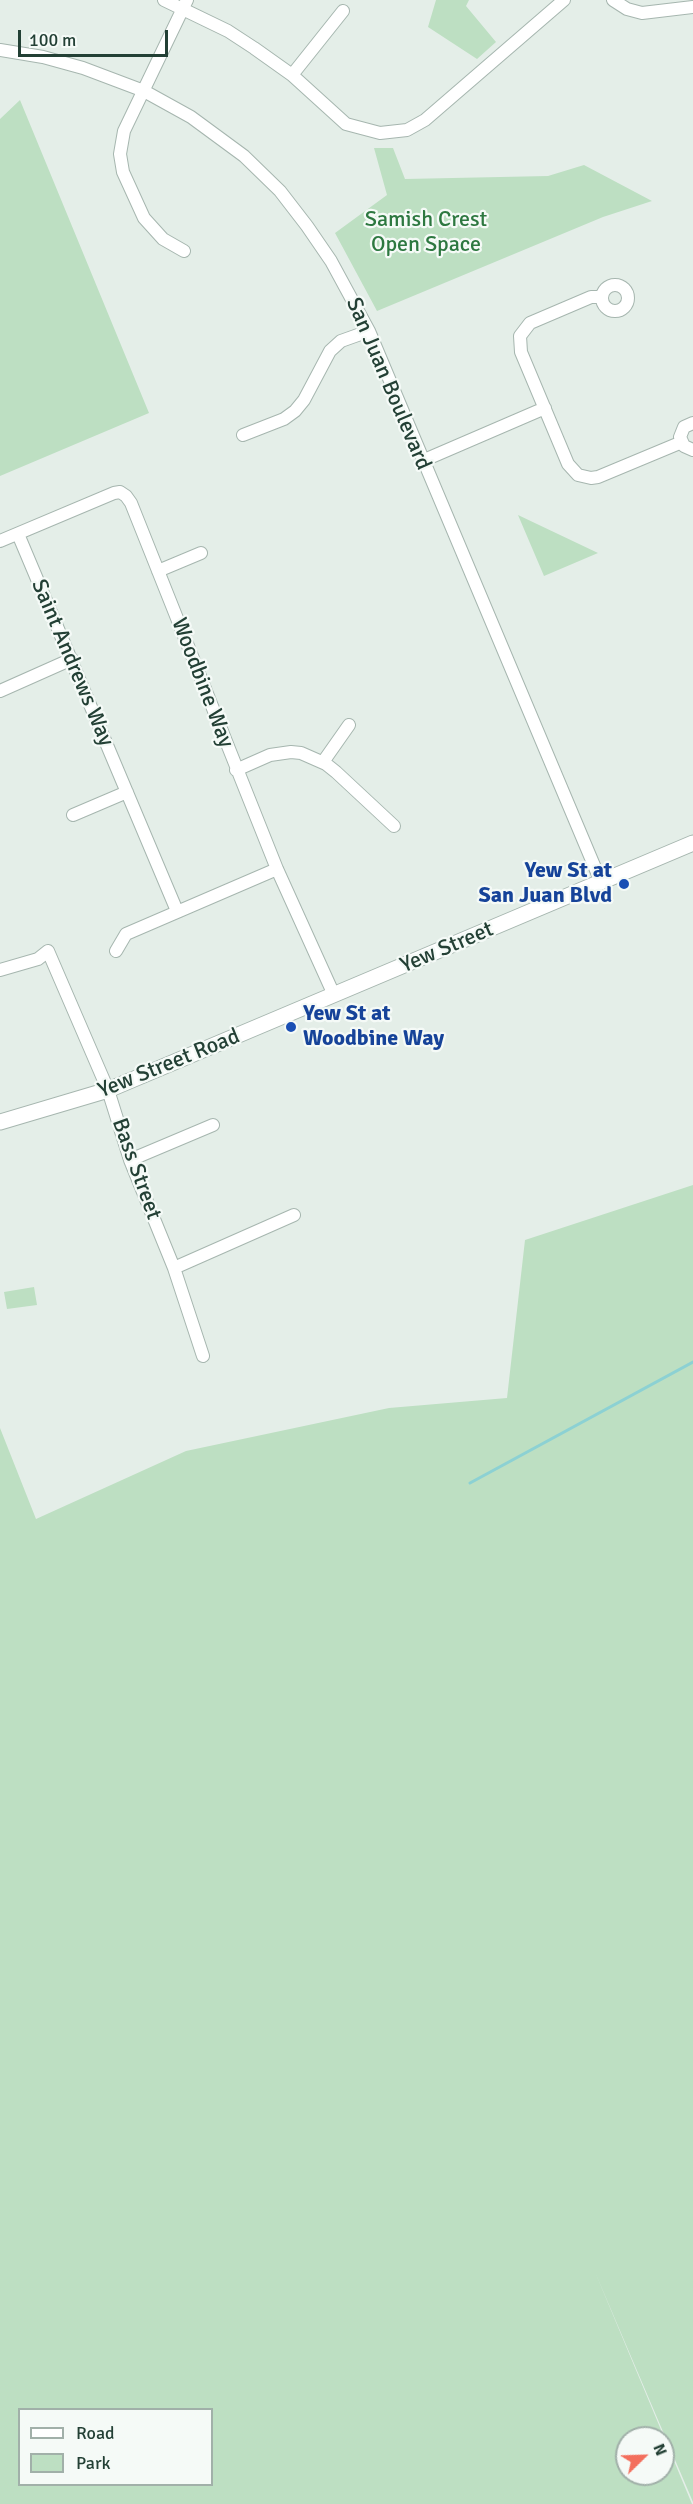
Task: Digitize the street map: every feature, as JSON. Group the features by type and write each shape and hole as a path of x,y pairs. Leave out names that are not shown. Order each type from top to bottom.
{"street":[{"path":"164,0 185,4 228,31 292,75 346,124 380,134 407,130 432,115 564,0"},
{"path":"613,0 627,9 642,13 693,7"},
{"path":"184,250 163,239 148,225 141,214 121,164 120,146 124,131 185,4"},
{"path":"292,75 343,11"},
{"name":"San Juan Boulevard","path":"0,50 43,57 83,68 144,91 217,135 244,156 280,191 332,261 369,331 601,882"},
{"path":"602,297 591,297 530,323 520,336 521,352 568,464 573,471 584,477 598,477 682,442"},
{"path":"243,435 284,419 295,411 330,351 341,341 369,331"},
{"path":"422,461 545,408"},
{"path":"693,423 688,424 681,432 684,446 693,450"},
{"name":"Woodbine Way","path":"0,541 103,496 120,492 131,503 236,770 277,869 334,995"},
{"name":"Saint Andrews Way","path":"18,534 177,911"},
{"path":"158,571 201,553"},
{"path":"0,690 72,659"},
{"path":"323,762 349,724"},
{"path":"236,770 258,759 281,753 302,753 323,762 394,826"},
{"path":"73,815 127,792"},
{"name":"Yew Street","path":"334,995 693,843"},
{"path":"116,951 126,934 277,869"},
{"name":"Bass Street","path":"0,970 38,959 48,951 108,1090 130,1161 174,1268 203,1356"},
{"name":"Yew Street Road","path":"0,1122 108,1090 334,995"},
{"path":"130,1161 213,1125"},
{"path":"174,1268 294,1215"}],"green space":[{"path":"436,0 469,0 466,6 496,42 477,59 428,27"},
{"path":"20,100 149,413 0,476 0,119"},
{"name":"Samish Crest Open Space","path":"374,148 393,148 405,179 548,176 584,165 652,201 603,217 377,311 335,233 387,195"},
{"path":"518,515 598,553 544,576"},
{"path":"693,1185 693,2502 675,2460 675,2426 661,2426 595,2272 659,2426 615,2426 615,2486 675,2486 675,2463 692,2504 0,2504 0,1428 36,1519 186,1451 389,1408 507,1398 525,1240"},
{"path":"34,1287 37,1305 7,1309 4,1292"}],"waterway":[{"path":"470,1483 693,1362"}],"place":[{"name":"Yew St at San Juan Blvd","path":"624,884"},
{"name":"Yew St at Woodbine Way","path":"291,1027"}]}
